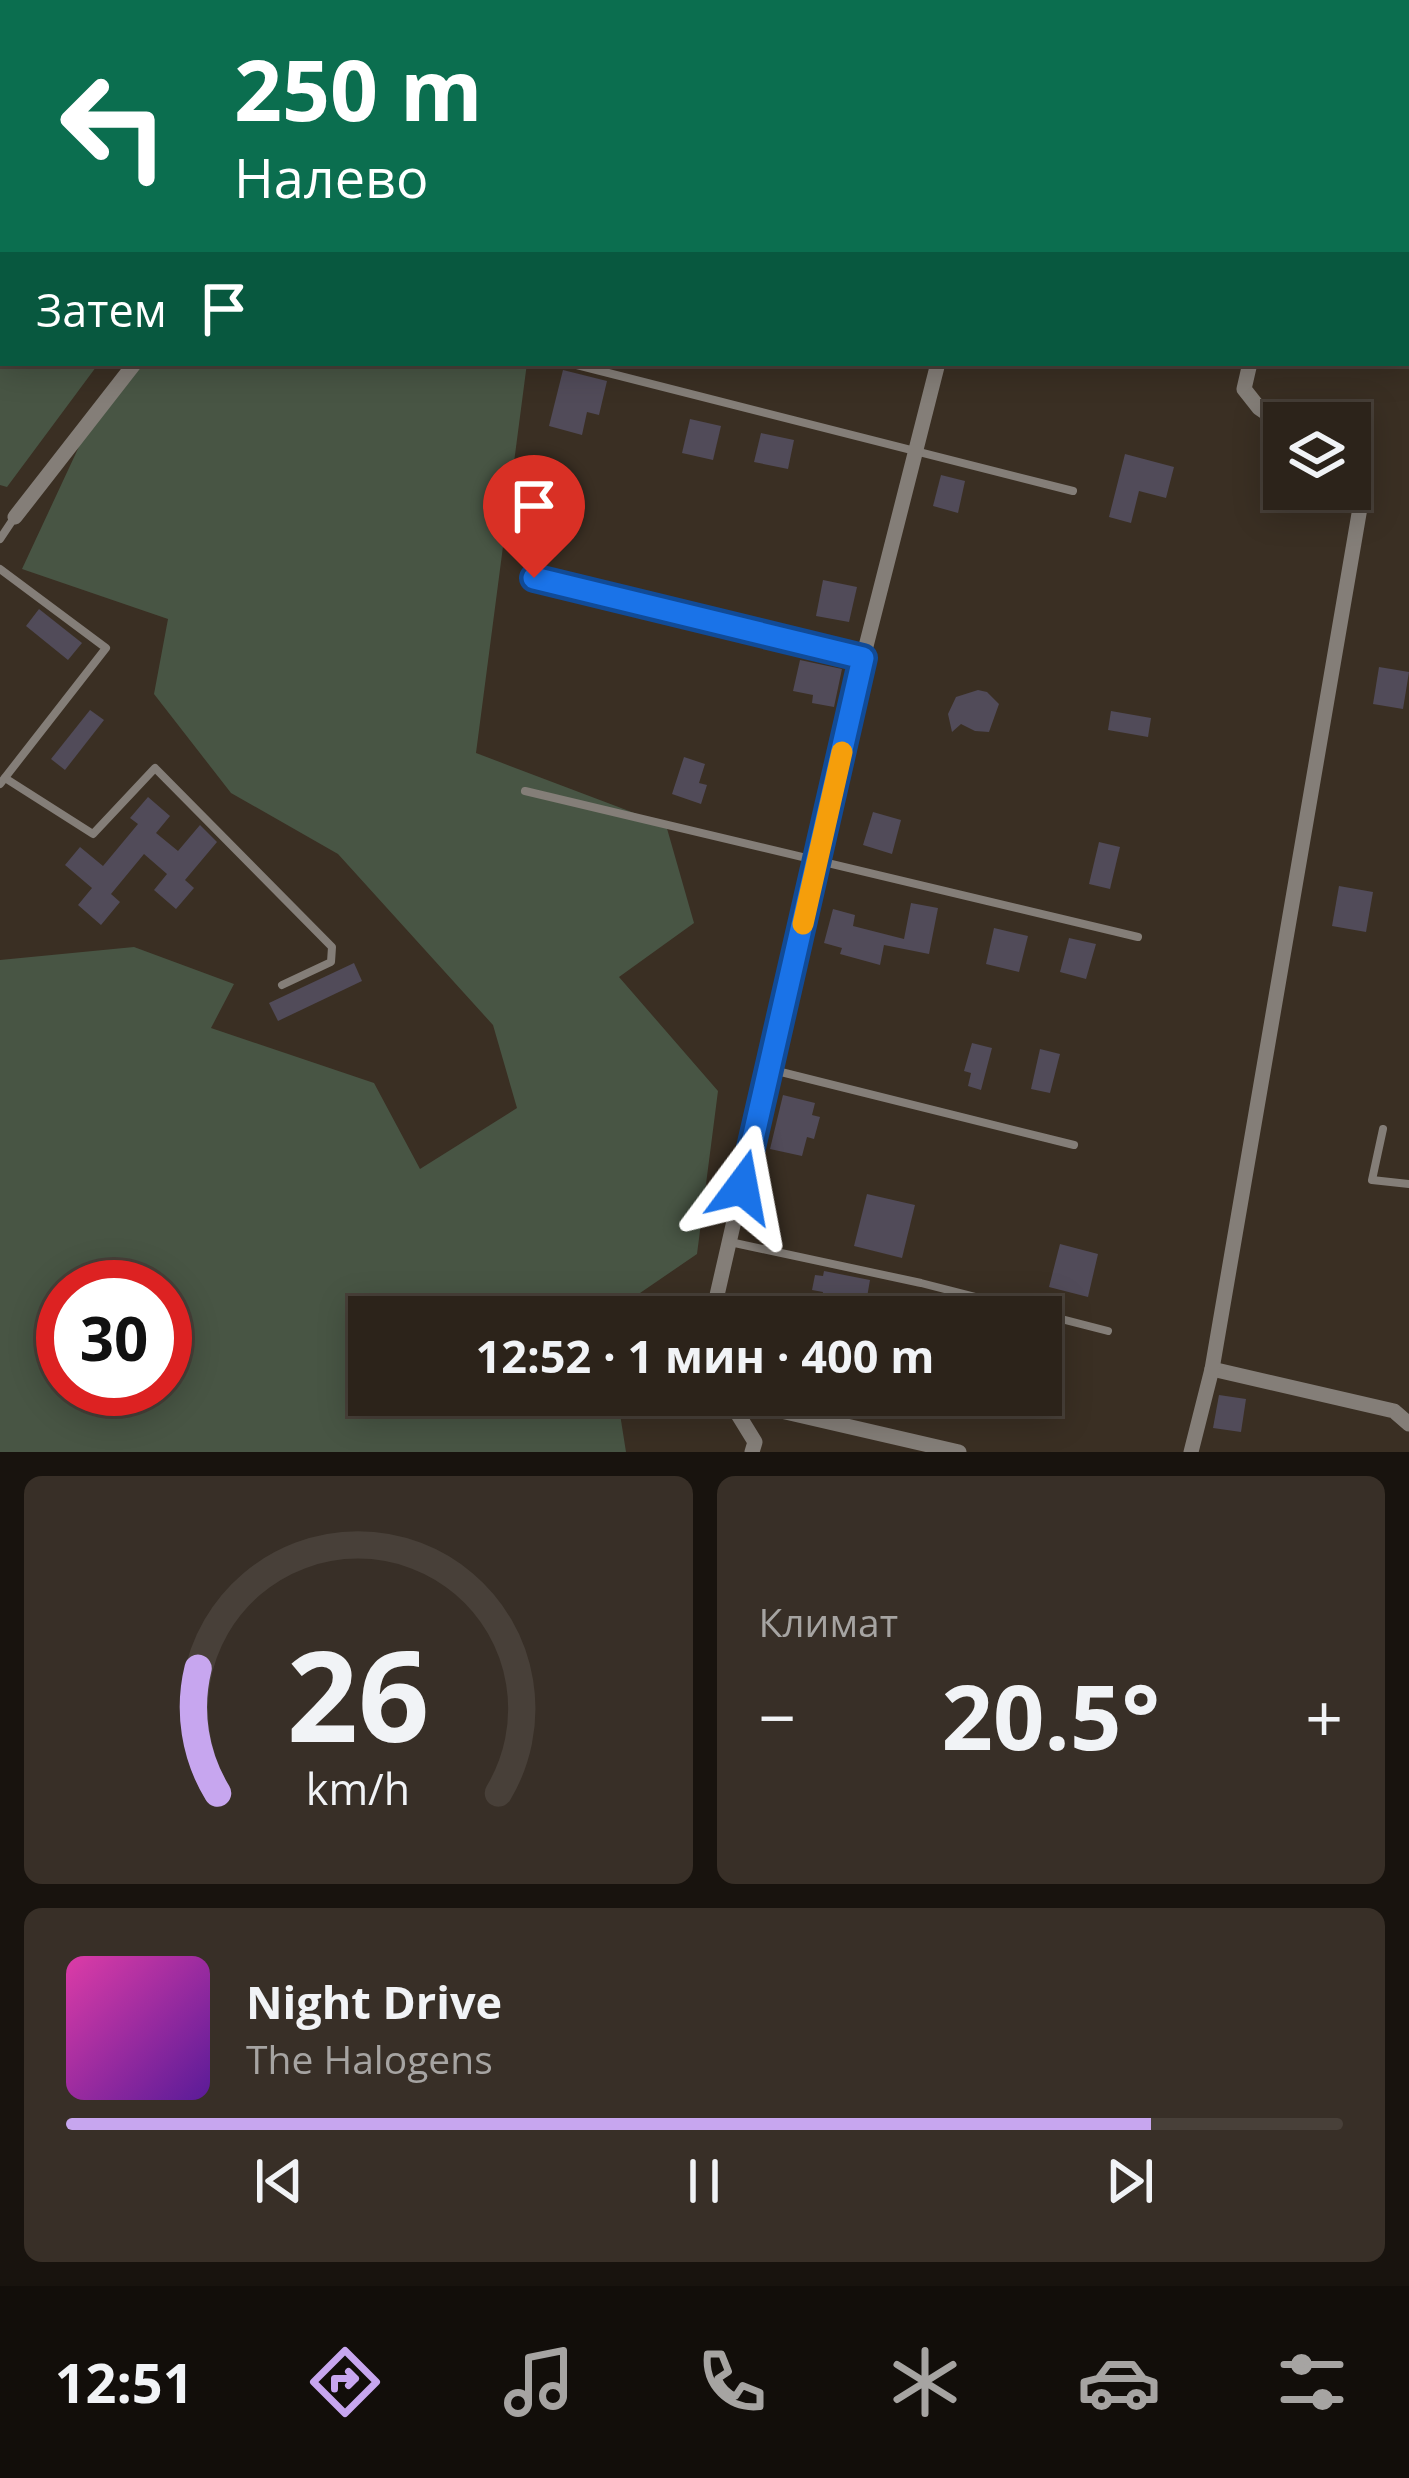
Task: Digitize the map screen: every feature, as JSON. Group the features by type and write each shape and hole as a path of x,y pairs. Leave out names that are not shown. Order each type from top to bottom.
{"street":[{"path":"15,517 133,366"},
{"path":"717,1296 863,658 937,366"},
{"path":"1249,366 1244,389 1263,411"},
{"path":"1191,1452 1212,1369 1360,510"},
{"path":"1212,1369 1394,1411 1409,1424"},
{"path":"742,1416 755,1442 752,1452"},
{"path":"800,1416 959,1452"}],"lane":[{"path":"581,366 1073,491"},
{"path":"0,539 15,517"},
{"path":"0,569 106,648 2,781 93,834 154,768 332,947 331,962 282,985"},
{"path":"534,578 863,658"},
{"path":"524,791 1138,937"},
{"path":"769,1069 1074,1145"},
{"path":"1384,1129 1372,1180 1409,1184"},
{"path":"729,1242 921,1283 1108,1331"}],"green space":[{"path":"0,366 97,366 7,487 0,485"},
{"path":"127,366 527,366 476,753 666,825 694,923 619,977 718,1091 697,1254 636,1296 348,1296 348,1416 620,1416 626,1452 0,1452 0,960 134,947 234,984 211,1028 374,1083 420,1169 517,1108 493,1025 338,854 231,793 154,694 168,619 22,569 103,395"}],"building":[{"path":"563,370 607,381 599,415 587,412 582,435 549,426"},
{"path":"690,419 721,426 713,460 682,453"},
{"path":"761,433 794,440 788,469 754,462"},
{"path":"1125,454 1174,467 1166,498 1139,491 1131,523 1109,517"},
{"path":"941,475 965,481 958,513 933,506"},
{"path":"823,580 857,587 849,622 816,616"},
{"path":"39,609 82,643 68,660 26,626"},
{"path":"800,660 842,669 834,707 812,703 813,695 793,691"},
{"path":"1379,667 1409,672 1403,709 1373,704"},
{"path":"978,690 999,704 989,732 961,724 952,732 948,714 956,697"},
{"path":"90,710 104,720 65,770 51,759"},
{"path":"1111,711 1151,718 1148,737 1108,730"},
{"path":"684,757 705,764 699,783 707,785 701,804 672,794"},
{"path":"148,797 170,816 156,833 178,851 200,825 217,842 185,880 194,888 176,909 154,890 167,874 144,854 111,894 120,902 101,925 78,905 92,888 65,865 80,847 103,866 138,824 130,818"},
{"path":"873,812 901,820 892,854 863,845"},
{"path":"1099,842 1120,847 1110,889 1089,884"},
{"path":"1339,886 1373,892 1366,932 1332,926"},
{"path":"911,903 938,908 929,954 884,945 880,965 840,954 842,948 824,943 833,909 855,915 853,926 904,939"},
{"path":"994,928 1028,936 1019,972 986,964"},
{"path":"1069,938 1096,944 1086,979 1060,972"},
{"path":"354,963 362,981 278,1021 269,1003"},
{"path":"972,1043 992,1048 981,1090 968,1086 971,1073 964,1071"},
{"path":"1040,1049 1060,1054 1050,1093 1031,1089"},
{"path":"783,1095 815,1103 812,1115 820,1117 814,1139 807,1137 802,1156 770,1149"},
{"path":"867,1194 915,1205 902,1258 854,1246"},
{"path":"1060,1244 1098,1254 1088,1297 1049,1287"},
{"path":"824,1271 870,1280 867,1296 822,1296 823,1292 812,1290 815,1275 823,1276"},
{"path":"1219,1395 1246,1399 1241,1432 1213,1428"}],"slow traffic":[{"path":"803,924 842,752"}],"route":[{"path":"534,578 863,658 742,1187"}]}
